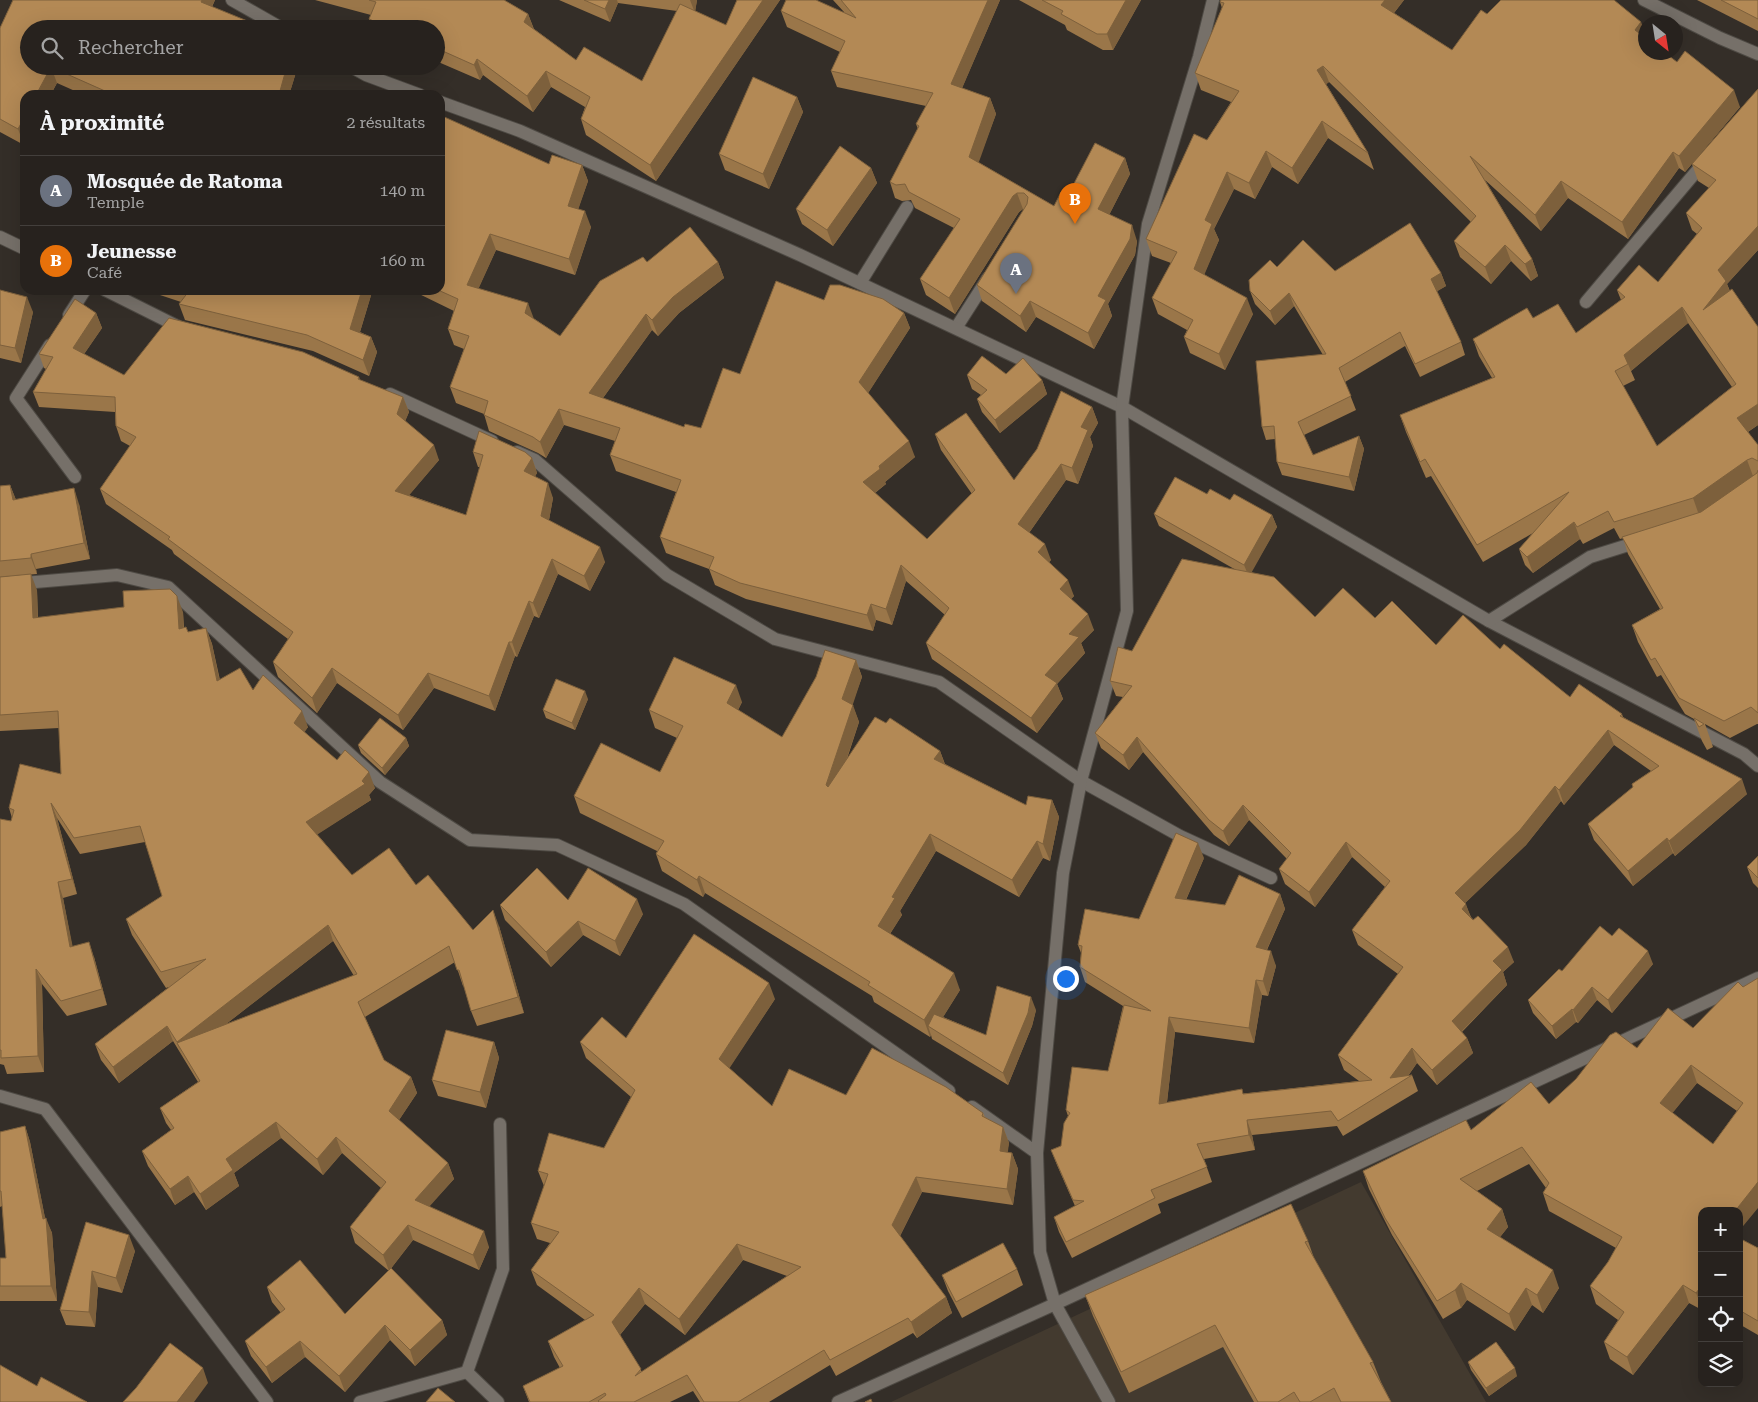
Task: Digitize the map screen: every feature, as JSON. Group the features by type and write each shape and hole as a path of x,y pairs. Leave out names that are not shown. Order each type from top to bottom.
{"street":[{"path":"232,0 267,20"},
{"path":"1109,1402 1055,1304 1040,1252 1037,1153 1063,872 1081,781 1127,611 1122,407 1148,224 1199,57 1213,0"},
{"path":"1644,0 1720,38 1758,54"},
{"path":"366,75 406,90"},
{"path":"445,104 520,131 956,328 1122,407 1489,621 1744,754 1758,766"},
{"path":"1586,302 1714,151"},
{"path":"860,284 907,207"},
{"path":"0,237 20,247"},
{"path":"956,328 996,265"},
{"path":"75,477 16,398 82,295"},
{"path":"115,295 191,331"},
{"path":"374,387 535,460 667,575 775,639 939,682 1081,781 1180,836 1271,878"},
{"path":"1489,621 1590,556 1656,536"},
{"path":"0,585 118,575 168,588 388,788 470,840 557,845 684,904 1037,1153"},
{"path":"838,1402 1055,1304 1758,978"},
{"path":"0,1096 45,1109 267,1402"},
{"path":"467,1372 503,1268 500,1124"},
{"path":"360,1402 467,1372"},
{"path":"467,1372 498,1402"}],"shaded area":[{"path":"1361,1182 1486,1402 891,1402"}],"building":[{"path":"13,0 202,0 201,2 245,20 20,20 20,75 47,75 39,90 20,90 20,125 18,129 0,119 0,28"},
{"path":"369,0 504,0 528,14 524,22 576,60 584,47 642,81 680,4 726,25 737,0 763,0 650,165 581,119 590,97 546,71 527,96 477,59 474,65 445,52 445,20 371,20 369,19 376,2"},
{"path":"584,0 609,0 605,9"},
{"path":"786,0 816,0 856,18 841,0 988,0 951,84 990,98 969,157 1054,206 1061,192 1068,195 1095,143 1125,158 1098,209 1132,225 1130,239 1098,296 1106,300 1088,333 1030,301 1020,316 977,285 1027,204 1028,197 1024,193 1017,193 1013,196 949,298 920,279 960,219 909,192 905,184 896,185 890,182 919,126 916,124 933,93 831,71 845,41 781,11"},
{"path":"1042,0 1126,0 1107,34 1097,34 1061,14 1063,11"},
{"path":"1221,0 1385,0 1381,5 1452,50 1481,10 1487,14 1501,0 1614,0 1638,20 1638,26 1635,30 1638,32 1638,60 1674,60 1677,62 1683,60 1685,51 1734,90 1679,156 1673,152 1622,222 1561,181 1535,215 1470,156 1532,259 1525,264 1505,245 1485,267 1454,241 1476,216 1323,66 1317,70 1368,153 1322,121 1292,168 1266,151 1249,183 1227,172 1205,220 1212,224 1194,269 1247,298 1219,354 1184,337 1193,320 1152,298 1177,252 1146,239 1194,134 1207,140 1239,91 1195,73 1224,3 1220,2"},
{"path":"1721,0 1758,0 1758,19"},
{"path":"69,75 284,75 280,90 103,90"},
{"path":"753,77 797,97 763,174 719,154"},
{"path":"1758,89 1758,226 1718,270 1726,281 1703,310 1732,289 1758,327 1758,404 1737,418 1758,445 1758,461 1752,458 1747,460 1693,498 1614,522 1608,511 1577,527 1574,522 1527,557 1519,549 1569,492 1477,545 1425,459 1420,462 1400,415 1495,377 1473,339 1527,308 1533,318 1558,304 1576,333 1625,297 1617,290 1639,265 1658,282 1702,228 1686,213 1716,180 1692,164","holes":["1682,307 1736,384 1657,446 1615,371 1628,364 1624,355"]},
{"path":"445,117 549,164 552,155 582,165 568,206 585,211 569,259 490,234 467,285 528,303 525,313 560,336 600,281 643,257 647,262 690,227 718,262 673,297 652,320 646,314 589,393 684,427 685,424 701,428 723,368 740,374 776,281 824,300 830,285 840,285 883,299 904,313 859,382 909,441 879,466 880,469 863,482 927,539 975,490 935,434 966,413 1014,480 1037,449 1061,391 1092,407 1081,427 1088,430 1072,468 1061,464 1018,524 1045,544 1038,552 1068,580 1060,589 1088,614 1069,634 1079,637 1045,675 1057,683 1031,718 926,643 949,608 901,565 886,609 871,604 867,615 740,583 709,569 714,557 660,537 681,480 610,455 620,428 559,409 540,442 484,415 488,401 450,387 469,336 448,329 458,299 445,293"},
{"path":"840,146 871,168 827,230 796,209"},
{"path":"1410,223 1441,273 1431,279 1461,342 1415,364 1400,332 1339,368 1351,396 1298,422 1313,455 1359,436 1349,477 1277,462 1274,426 1262,427 1256,361 1326,354 1289,293 1270,311 1250,291 1249,280 1270,260 1277,267 1303,240 1335,271"},
{"path":"0,290 27,297 15,348 0,345"},
{"path":"186,295 360,295 350,329 371,337 363,360 307,335 179,304"},
{"path":"75,299 96,313 73,348 124,375 169,318 303,352 359,377 358,379 403,397 397,414 434,445 395,491 466,515 483,455 473,452 479,431 525,452 532,458 524,471 548,483 541,516 600,547 584,576 552,559 533,603 529,601 512,642 509,642 489,696 428,673 398,715 332,668 312,698 273,662 293,632 168,539 170,537 100,489 136,437 116,426 115,397 33,392 53,357 39,354"},
{"path":"982,356 1006,374 1023,358 1042,380 995,420 977,399 987,390 967,375"},
{"path":"1758,470 1758,713 1751,707 1724,721 1679,698 1655,658 1651,660 1632,625 1663,608 1622,537 1701,512 1757,473"},
{"path":"1175,477 1207,494 1210,489 1230,500 1234,494 1272,515 1244,565 1154,514"},
{"path":"10,485 13,500 74,488 84,543 31,554 31,558 0,561 0,486"},
{"path":"1182,559 1274,577 1315,617 1343,588 1375,618 1392,601 1436,645 1463,615 1500,649 1504,644 1570,697 1579,684 1622,714 1620,716 1742,779 1669,841 1667,838 1628,871 1588,824 1633,787 1632,784 1659,766 1608,730 1559,790 1555,786 1520,830 1455,893 1466,904 1462,909 1473,920 1478,916 1508,947 1493,961 1502,970 1452,1021 1467,1038 1432,1070 1412,1048 1390,1078 1412,1075 1338,1121 1331,1111 1247,1120 1249,1135 1197,1144 1207,1167 1151,1190 1155,1198 1066,1242 1054,1217 1084,1201 1073,1200 1051,1150 1061,1146 1064,1123 1070,1113 1066,1110 1072,1067 1108,1071 1124,1005 1151,1011 1080,967 1082,946 1078,945 1085,909 1139,919 1176,833 1198,843 1175,898 1225,905 1239,875 1280,894 1256,947 1271,951 1263,981 1256,980 1249,1028 1169,1017 1159,1104 1242,1089 1243,1094 1372,1080 1338,1055 1403,967 1352,930 1390,881 1346,842 1309,892 1279,869 1291,853 1243,805 1223,831 1209,820 1137,737 1123,755 1095,733 1132,686 1110,681 1118,647 1132,651"},
{"path":"31,574 33,618 124,607 123,591 170,589 177,596 179,629 186,627 188,632 206,628 217,681 240,668 253,690 263,675 302,711 294,723 337,760 345,750 369,772 362,781 365,784 306,822 352,875 389,848 416,885 428,875 473,930 493,910 518,997 471,1011 459,970 457,970 449,946 358,1002 384,1060 411,1077 389,1111 448,1163 415,1200 484,1231 473,1255 408,1225 383,1255 350,1227 386,1182 336,1137 317,1159 276,1122 226,1159 233,1170 200,1194 188,1176 170,1189 142,1151 174,1128 160,1108 200,1081 177,1043 357,974 328,925 177,1042 167,1026 113,1067 95,1044 206,959 161,972 126,919 162,896 140,826 74,838 51,803 72,879 58,882 70,947 89,942 102,989 61,1001 36,969 38,1056 1,1058 0,819 11,821 14,810 9,808 20,764 61,774 58,711 0,715 0,577"},
{"path":"825,650 856,660 842,699 853,705 826,785 828,787 875,717 886,723 890,718 940,751 934,759 1026,805 1028,796 1052,800 1043,844 1037,841 1012,880 930,834 892,897 895,898 878,926 954,973 924,1020 868,985 870,982 699,876 697,880 656,854 664,841 574,796 601,743 660,772 683,726 649,710 674,657 736,685 727,703 782,737 816,677"},
{"path":"556,679 585,691 572,723 543,710"},
{"path":"380,718 406,738 382,768 358,745"},
{"path":"1694,718 1704,724 1699,727"},
{"path":"1758,856 1758,878 1747,867"},
{"path":"537,868 568,900 588,868 637,899 615,941 578,921 546,952 500,905"},
{"path":"1600,926 1612,936 1619,928 1648,951 1608,1000 1592,987 1573,1010 1552,1026 1528,1000 1559,969 1562,971"},
{"path":"694,934 769,983 719,1059 772,1106 789,1069 846,1095 872,1048 946,1087 983,1113 982,1116 1003,1127 1000,1151 1012,1153 1007,1189 916,1177 892,1225 946,1297 911,1322 908,1318 830,1360 824,1350 738,1402 704,1402 687,1375 634,1402 599,1402 606,1395 605,1393 589,1402 530,1402 523,1386 563,1366 548,1341 594,1315 531,1270 559,1232 531,1223 548,1174 538,1171 549,1133 604,1148 635,1090 580,1042 602,1017 626,1038","holes":["737,1244 801,1267 635,1376 641,1369 612,1322 639,1288 679,1319"]},
{"path":"1758,978 1758,1182 1738,1207 1698,1207 1698,1290 1696,1293 1683,1285 1627,1357 1604,1342 1624,1312 1590,1286 1608,1262 1622,1237 1543,1193 1549,1183 1522,1147 1460,1179 1502,1209 1487,1229 1553,1270 1537,1295 1526,1288 1509,1314 1461,1283 1455,1290 1437,1301 1385,1218 1363,1171 1466,1120 1471,1130 1531,1082 1549,1104 1576,1079 1610,1035 1616,1032 1637,1048 1668,1008 1693,1028 1738,982 1743,987","holes":["1691,1065 1743,1103 1713,1144 1660,1103"]},
{"path":"997,986 1031,997 1028,1013 1003,1073 928,1026 934,1014 986,1035"},
{"path":"446,1030 494,1042 480,1092 432,1080"},
{"path":"25,1126 43,1219 46,1218 51,1286 0,1286 0,1258 6,1258 0,1191 0,1132"},
{"path":"1291,1204 1308,1241 1305,1242 1373,1362 1370,1363 1391,1402 1341,1402 1334,1388 1310,1402 1300,1402 1294,1392 1278,1402 1258,1402 1215,1325 1121,1372 1085,1295"},
{"path":"86,1222 129,1235 116,1278 92,1271 89,1312 60,1310"},
{"path":"1743,1240 1758,1248 1758,1321 1743,1312"},
{"path":"1003,1243 1017,1269 956,1302 942,1275"},
{"path":"300,1260 345,1314 391,1268 442,1320 410,1350 385,1325 339,1376 300,1341 266,1367 245,1341 285,1309 267,1287"},
{"path":"1496,1342 1515,1368 1486,1388 1468,1362"},
{"path":"170,1343 203,1368 177,1402 123,1402 136,1388"},
{"path":"0,1365 37,1386 41,1377 87,1402 0,1402"},
{"path":"438,1388 455,1402 426,1402"}],"place":[{"name":"Jeunesse","path":"1075,224"},
{"name":"Mosquée de Ratoma","path":"1016,294"}]}
